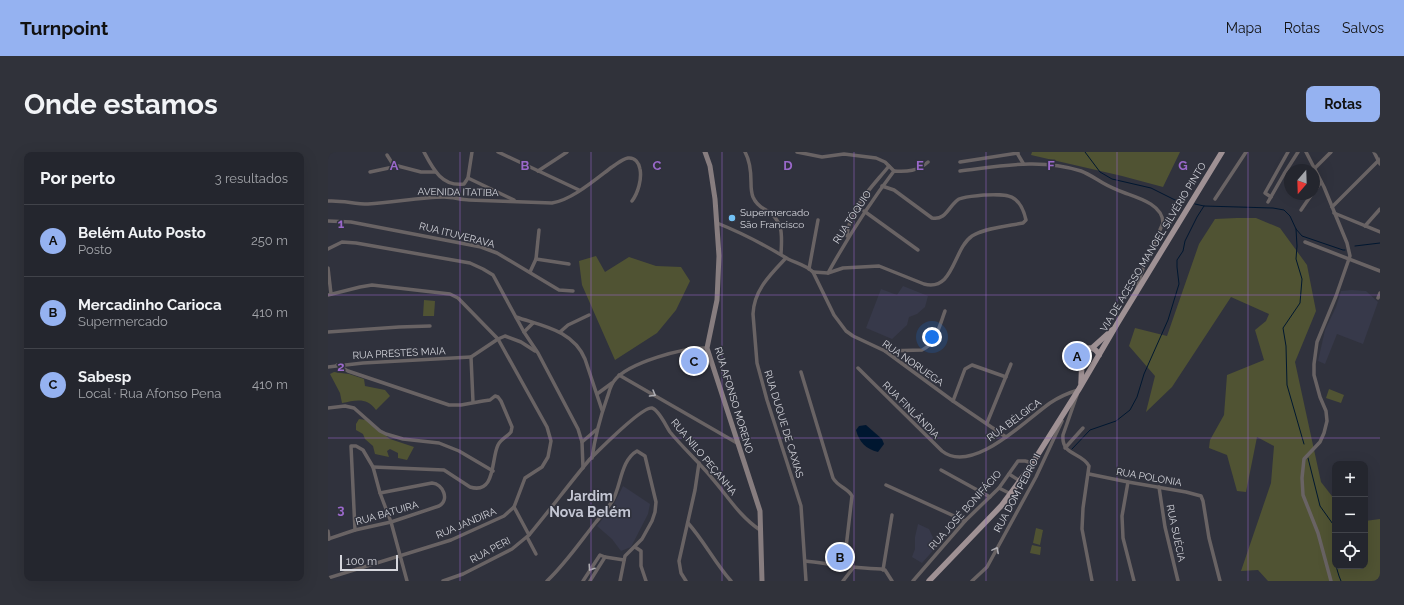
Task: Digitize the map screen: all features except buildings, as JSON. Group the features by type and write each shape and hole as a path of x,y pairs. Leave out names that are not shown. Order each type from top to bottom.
{"main road":[{"name":"RUA AFONSO MORENO","path":"705,152 710,166 717,223 719,274 715,316 707,348 760,511 762,581"},
{"name":"VIA DE ACESSO MANOEL SILVÉRIO PINTO","path":"929,581 1002,505 1033,463 1080,388 1137,290 1222,152"},
{"path":"1080,388 1085,354 1089,348 1092,348 1115,327"},
{"path":"1092,348 1099,355"}],"street":[{"path":"424,152 436,172 445,181 455,184 464,184 468,178 472,152"},
{"path":"498,152 579,190"},
{"path":"538,171 567,152"},
{"path":"746,152 748,158 751,193 753,198 756,204 772,214 781,227 781,254"},
{"path":"797,152 822,157 845,153 876,158 885,162 894,171 911,171 928,162"},
{"path":"1215,199 1246,152"},
{"path":"1271,197 1265,193 1288,152"},
{"path":"1268,202 1298,152"},
{"path":"1306,152 1312,164"},
{"path":"1319,164 1331,152"},
{"path":"1374,152 1379,159 1380,164"},
{"path":"960,162 1017,153 1023,163"},
{"path":"386,155 394,166"},
{"name":"AVENIDA ITATIBA","path":"328,201 370,204 419,198 446,197 467,200 555,202 579,190 620,161 629,157 638,162 641,173 638,187 632,201"},
{"path":"1332,207 1379,159"},
{"path":"960,171 1023,163 1050,165 1082,172 1115,189 1146,201 1155,207 1162,216 1163,223 1142,271 1137,290"},
{"path":"370,172 394,166 421,172 436,172"},
{"path":"847,237 850,218 863,198 889,166"},
{"name":"RUA TÓQUIO","path":"828,273 847,237 864,211 894,171"},
{"path":"468,178 516,201"},
{"path":"1321,182 1348,243 1350,251 1350,259 1317,342 1314,360 1314,374 1320,397 1326,411 1327,421 1320,442 1304,459 1302,478 1303,495 1320,538 1331,581"},
{"path":"717,223 743,234 813,272 828,273 843,268 879,266 930,286 935,285 946,278 960,252 972,237 983,232 1023,223 1025,222 1026,218 1020,205 1013,197 1004,194 965,197 957,201 941,218 932,218 891,188 882,186"},
{"path":"1302,210 1308,200"},
{"path":"1365,226 1380,209"},
{"path":"864,211 918,250"},
{"path":"1334,213 1380,232"},
{"path":"809,269 818,220"},
{"name":"RUA ITUVERAVA","path":"328,221 351,222 481,247 498,253 559,290 573,291"},
{"path":"530,272 536,259 539,230"},
{"path":"328,249 338,243 351,242 476,265 492,276 524,332 538,353 574,420 582,442 583,468"},
{"path":"1305,242 1380,271"},
{"name":"RUA DUQUE DE CAXIAS","path":"786,258 771,274 757,293 753,307 753,314 757,363 767,400 801,506 806,581"},
{"path":"536,259 569,264"},
{"path":"328,268 330,295 372,285 450,294 458,298 498,339 547,427 551,441 550,450 545,462 542,467 525,478 514,507 536,554"},
{"name":"RUA NORUEGA","path":"813,272 834,315 846,331 853,336 886,351 953,401 1006,437"},
{"path":"1378,298 1380,293"},
{"path":"886,351 922,350 926,348 933,340 945,311"},
{"path":"560,332 568,325 589,315"},
{"path":"516,317 560,332 574,342 582,352 602,411"},
{"path":"524,332 533,323"},
{"path":"328,332 430,326"},
{"path":"473,402 471,357 505,336 512,338 538,353"},
{"path":"597,394 619,375 641,362 688,349 707,348"},
{"name":"RUA PRESTES MAIA","path":"328,367 337,365 471,357"},
{"path":"987,423 1011,364"},
{"path":"337,365 348,371 448,405 461,405 490,400 495,396 498,397 512,430 512,432 503,439 497,447 489,481 482,486 475,488 465,484 444,470 372,467"},
{"path":"953,401 965,369 969,366 976,367 1006,378"},
{"name":"RUA FINLÂNDIA","path":"858,368 942,451 956,457"},
{"path":"801,372 833,478 837,484 850,492 852,496 844,565"},
{"path":"619,375 737,443"},
{"path":"592,458 596,430 612,382"},
{"path":"1080,388 1063,435 1063,444 1065,448 1088,463 1089,466 1083,508 1082,529 1092,581"},
{"name":"RUA BÉLGICA","path":"956,457 986,450 1051,403 1080,388"},
{"name":"RUA DOM PEDRO I","path":"972,581 987,567 1036,478 1068,406"},
{"path":"328,408 351,407 380,431 386,434 403,439 438,443 459,451 492,471"},
{"name":"RUA NILO PEÇANHA","path":"583,468 638,414 646,409 652,408 658,413 670,432 699,463 744,518 760,530"},
{"path":"1065,448 1083,428"},
{"path":"582,442 596,430"},
{"path":"356,530 351,446 356,446 363,450 372,467 391,522 407,581"},
{"path":"547,581 562,566 606,512 614,498 627,462 632,455 638,451 645,456 656,502 652,521 642,539 627,553 624,560 620,581"},
{"name":"RUA JOSÉ BONIFÁCIO","path":"913,581 965,521 999,488 1018,462 1025,461 1033,463"},
{"path":"686,581 681,573 679,561 695,490 699,463"},
{"name":"RUA PERI","path":"443,581 463,574 512,548 528,536 583,468"},
{"path":"941,470 990,497"},
{"path":"1009,474 1020,481"},
{"name":"RUA POLONIA","path":"1089,474 1198,495 1203,498 1209,538 1220,581"},
{"path":"1128,482 1122,516 1123,538 1134,581"},
{"name":"RUA BATUIRA","path":"328,539 356,530 391,522 442,505 445,500 445,496 440,486 432,483 380,493"},
{"path":"886,485 965,521"},
{"name":"RUA SUÉCIA","path":"1159,487 1165,527 1178,581"},
{"path":"999,488 1011,494"},
{"name":"RUA JANDIRA","path":"328,578 451,540 504,516 514,507"},
{"path":"883,570 892,515"},
{"path":"688,523 697,532 731,581"},
{"path":"328,531 328,539"},
{"path":"634,547 641,551 641,566 646,581"},
{"path":"583,581 600,555 624,560"},
{"path":"590,581 605,557"},
{"path":"805,560 844,565 853,568 883,570 892,581"},
{"path":"843,581 853,568"},
{"path":"978,581 979,575"}],"shaded area":[{"path":"903,286 928,296 925,307 917,314 909,317 907,325 892,339 866,328 881,289 897,295"},
{"path":"1341,291 1366,291 1378,302 1363,344 1337,334 1325,364 1318,361 1325,330 1336,307"},
{"path":"623,486 650,504 648,514 631,547 621,551 612,539 597,526 613,506"},
{"path":"918,524 929,529 937,546 922,563 912,557 915,549 915,537"}],"green space":[{"path":"1032,152 1180,152 1163,187 1031,155"},
{"path":"1256,218 1280,228 1307,265 1316,311 1295,362 1321,482 1332,496 1332,569 1368,569 1368,521 1380,519 1380,581 1268,581 1258,570 1241,571 1271,483 1274,446 1257,437 1246,492 1237,491 1227,455 1209,448 1210,440 1224,415 1227,375 1264,360 1255,330 1266,321 1269,314 1231,297 1172,387 1146,412 1155,376 1129,346 1135,328 1167,336 1199,244 1215,219"},
{"path":"596,256 605,272 629,257 656,266 681,267 690,281 676,310 657,333 615,360 582,285 579,261"},
{"path":"424,300 435,301 434,316 423,316"},
{"path":"334,372 349,374 364,379 365,386 385,390 390,396 376,410 369,403 361,400 342,403 340,393 330,374"},
{"path":"1329,389 1344,395 1341,403 1326,398"},
{"path":"359,419 366,420 390,439 414,447 407,460 398,458 398,453 390,449 387,451 389,457 375,454 373,446 365,439 363,434 356,430 356,424"},
{"path":"1036,528 1043,530 1040,545 1033,543"},
{"path":"1032,545 1041,547 1040,555 1030,553"}],"water":[{"path":"866,425 882,439 884,444 878,452 870,449 864,444 857,434 856,430 859,426"}],"waterway":[{"path":"1085,152 1100,172 1112,179 1151,188 1175,200 1183,201"},
{"path":"1195,204 1204,206 1273,208 1284,210 1290,216 1296,229 1302,236 1345,250"},
{"path":"1072,449 1090,430 1116,421 1130,410 1137,397 1144,374 1168,320 1179,284 1177,260 1183,251 1185,241 1204,206"},
{"path":"1296,229 1296,259 1302,279 1300,303 1283,328 1286,346 1287,385 1304,444"},
{"path":"1355,246 1380,243"},
{"path":"1308,458 1320,506 1332,523"},
{"path":"1337,569 1341,581"}],"place":[{"name":"Supermercado São Francisco","path":"732,218"},
{"name":"Belém Auto Posto","path":"1077,356"},
{"name":"Sabesp","path":"694,361"},
{"name":"Mercadinho Carioca","path":"840,557"}],"district":[{"name":"Jardim Nova Belém","path":"590,504"}]}
